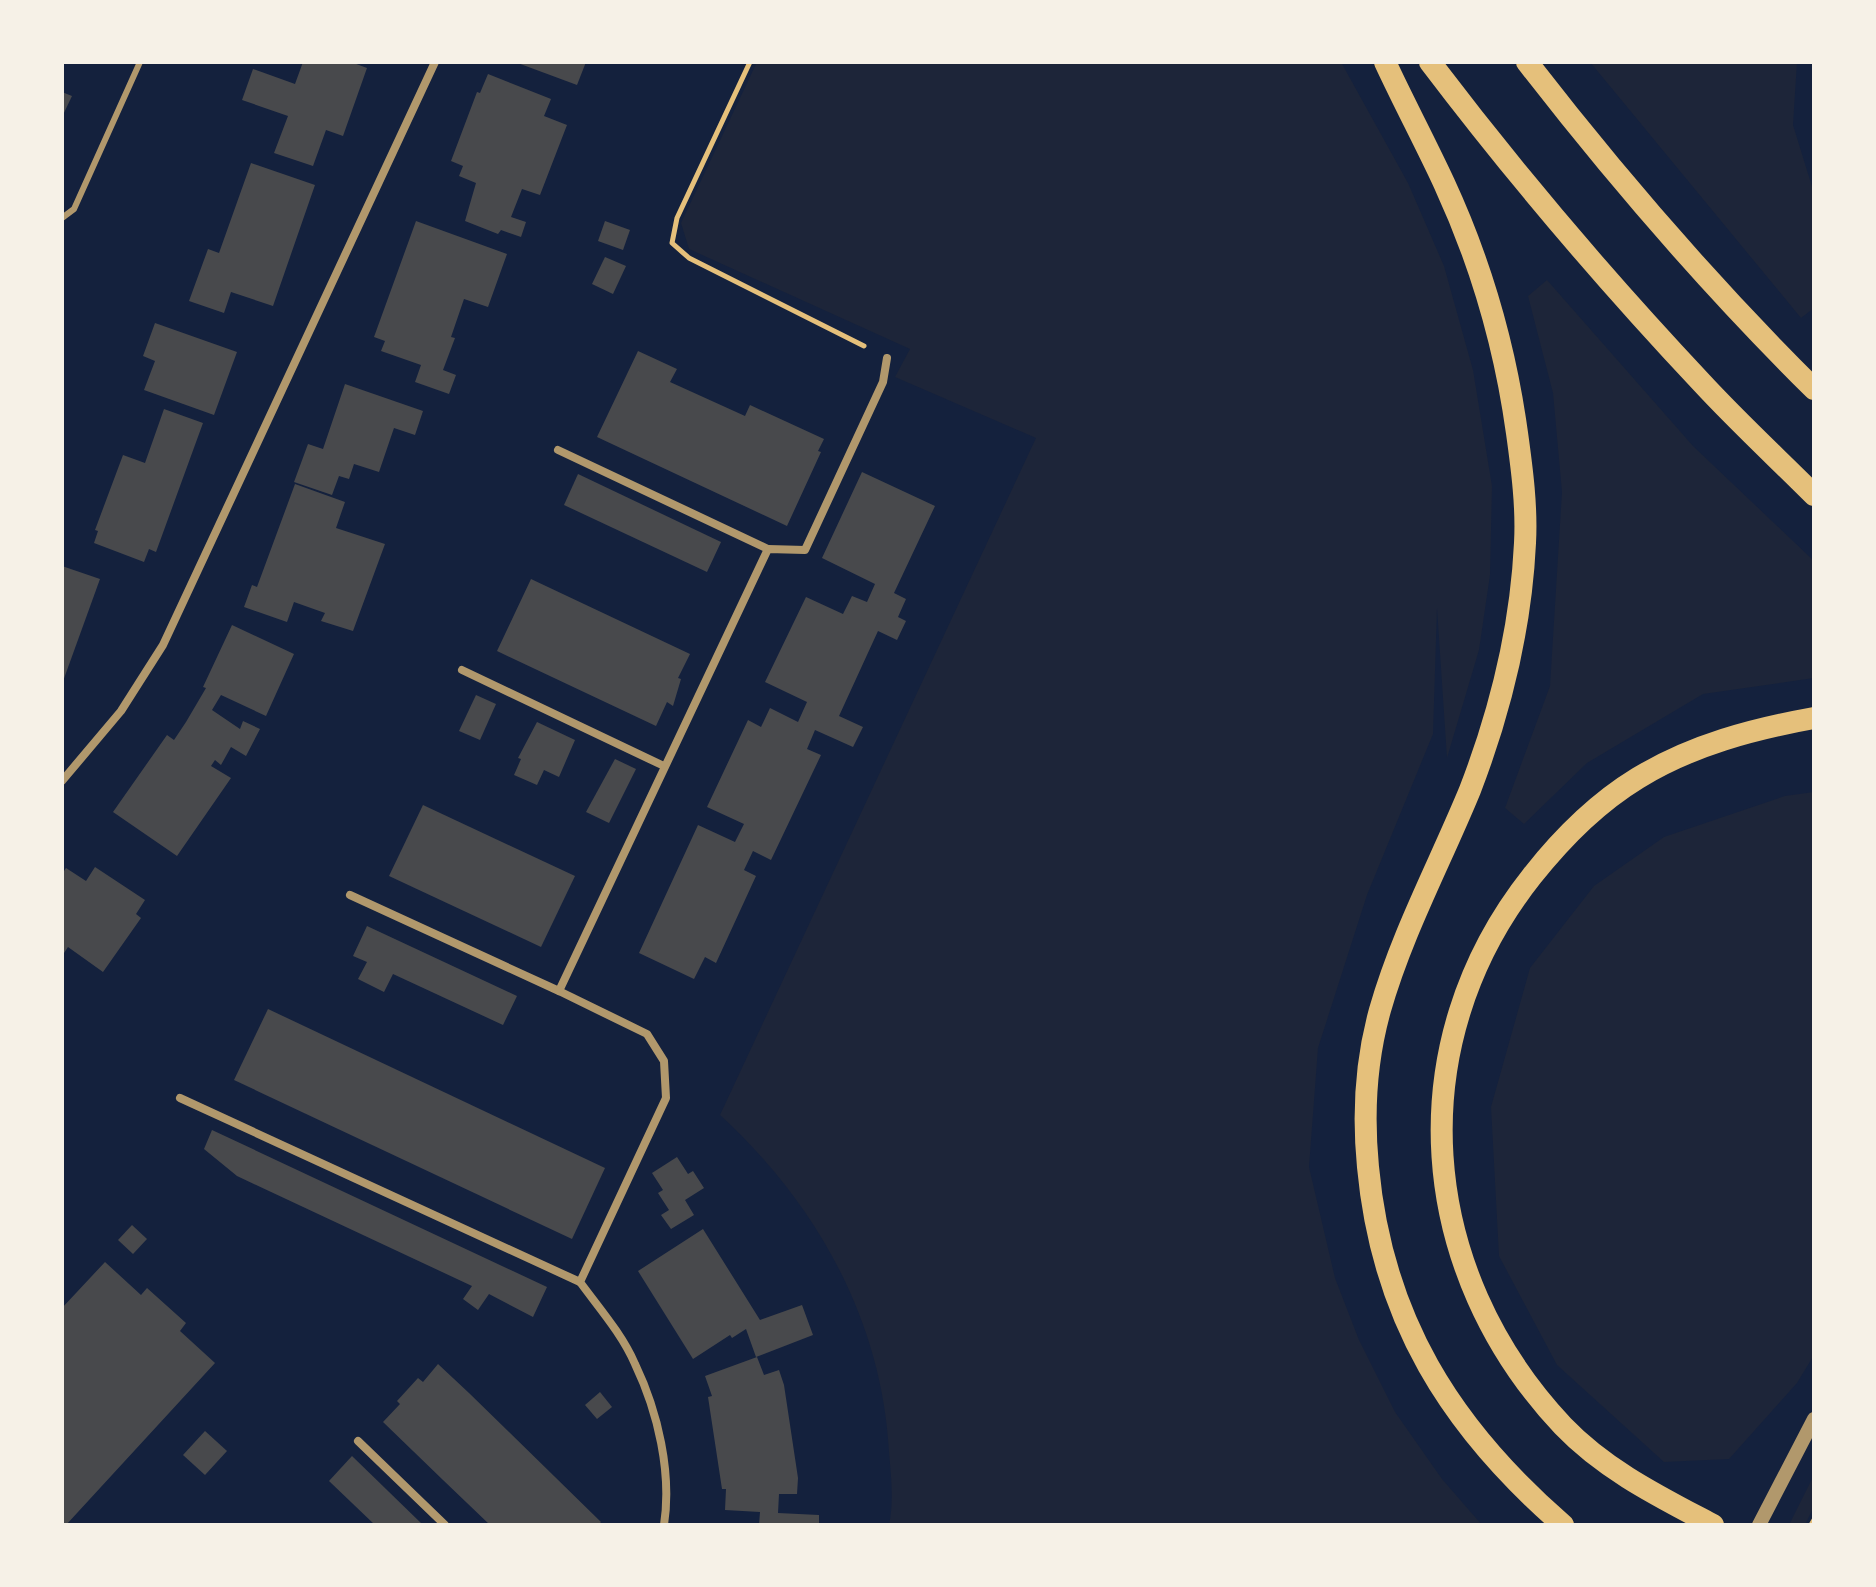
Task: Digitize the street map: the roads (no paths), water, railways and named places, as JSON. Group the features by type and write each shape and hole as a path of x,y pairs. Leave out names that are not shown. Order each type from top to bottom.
{"highway":[{"path":"1385,62 1445,185 1490,303 1504,355 1515,419 1523,478 1525,542 1519,607 1493,724 1470,789 1420,902 1380,1011 1370,1065 1365,1133 1371,1197 1382,1258 1406,1325 1438,1384 1519,1487 1563,1525"},
{"path":"1430,62 1496,148 1596,268 1703,385 1814,495"},
{"path":"1527,62 1660,224 1764,339 1814,389"},
{"path":"1713,1525 1635,1483 1597,1457 1564,1427 1536,1395 1498,1340 1466,1273 1454,1236 1443,1181 1440,1119 1447,1056 1466,993 1490,936 1519,892 1552,851 1591,812 1637,778 1679,756 1733,735 1814,718"}],"street":[{"path":"62,781 121,711 163,645 435,62"},
{"path":"558,450 768,549 805,550 883,382 887,358"},
{"path":"559,991 768,549"},
{"path":"462,670 664,766"},
{"path":"350,895 647,1034 664,1061 666,1098 580,1282"},
{"path":"180,1098 580,1282 635,1363 657,1424 668,1498 664,1525"},
{"path":"1759,1525 1814,1419"},
{"path":"358,1441 445,1525"}],"lane":[{"path":"62,218 74,209 140,62"}]}
